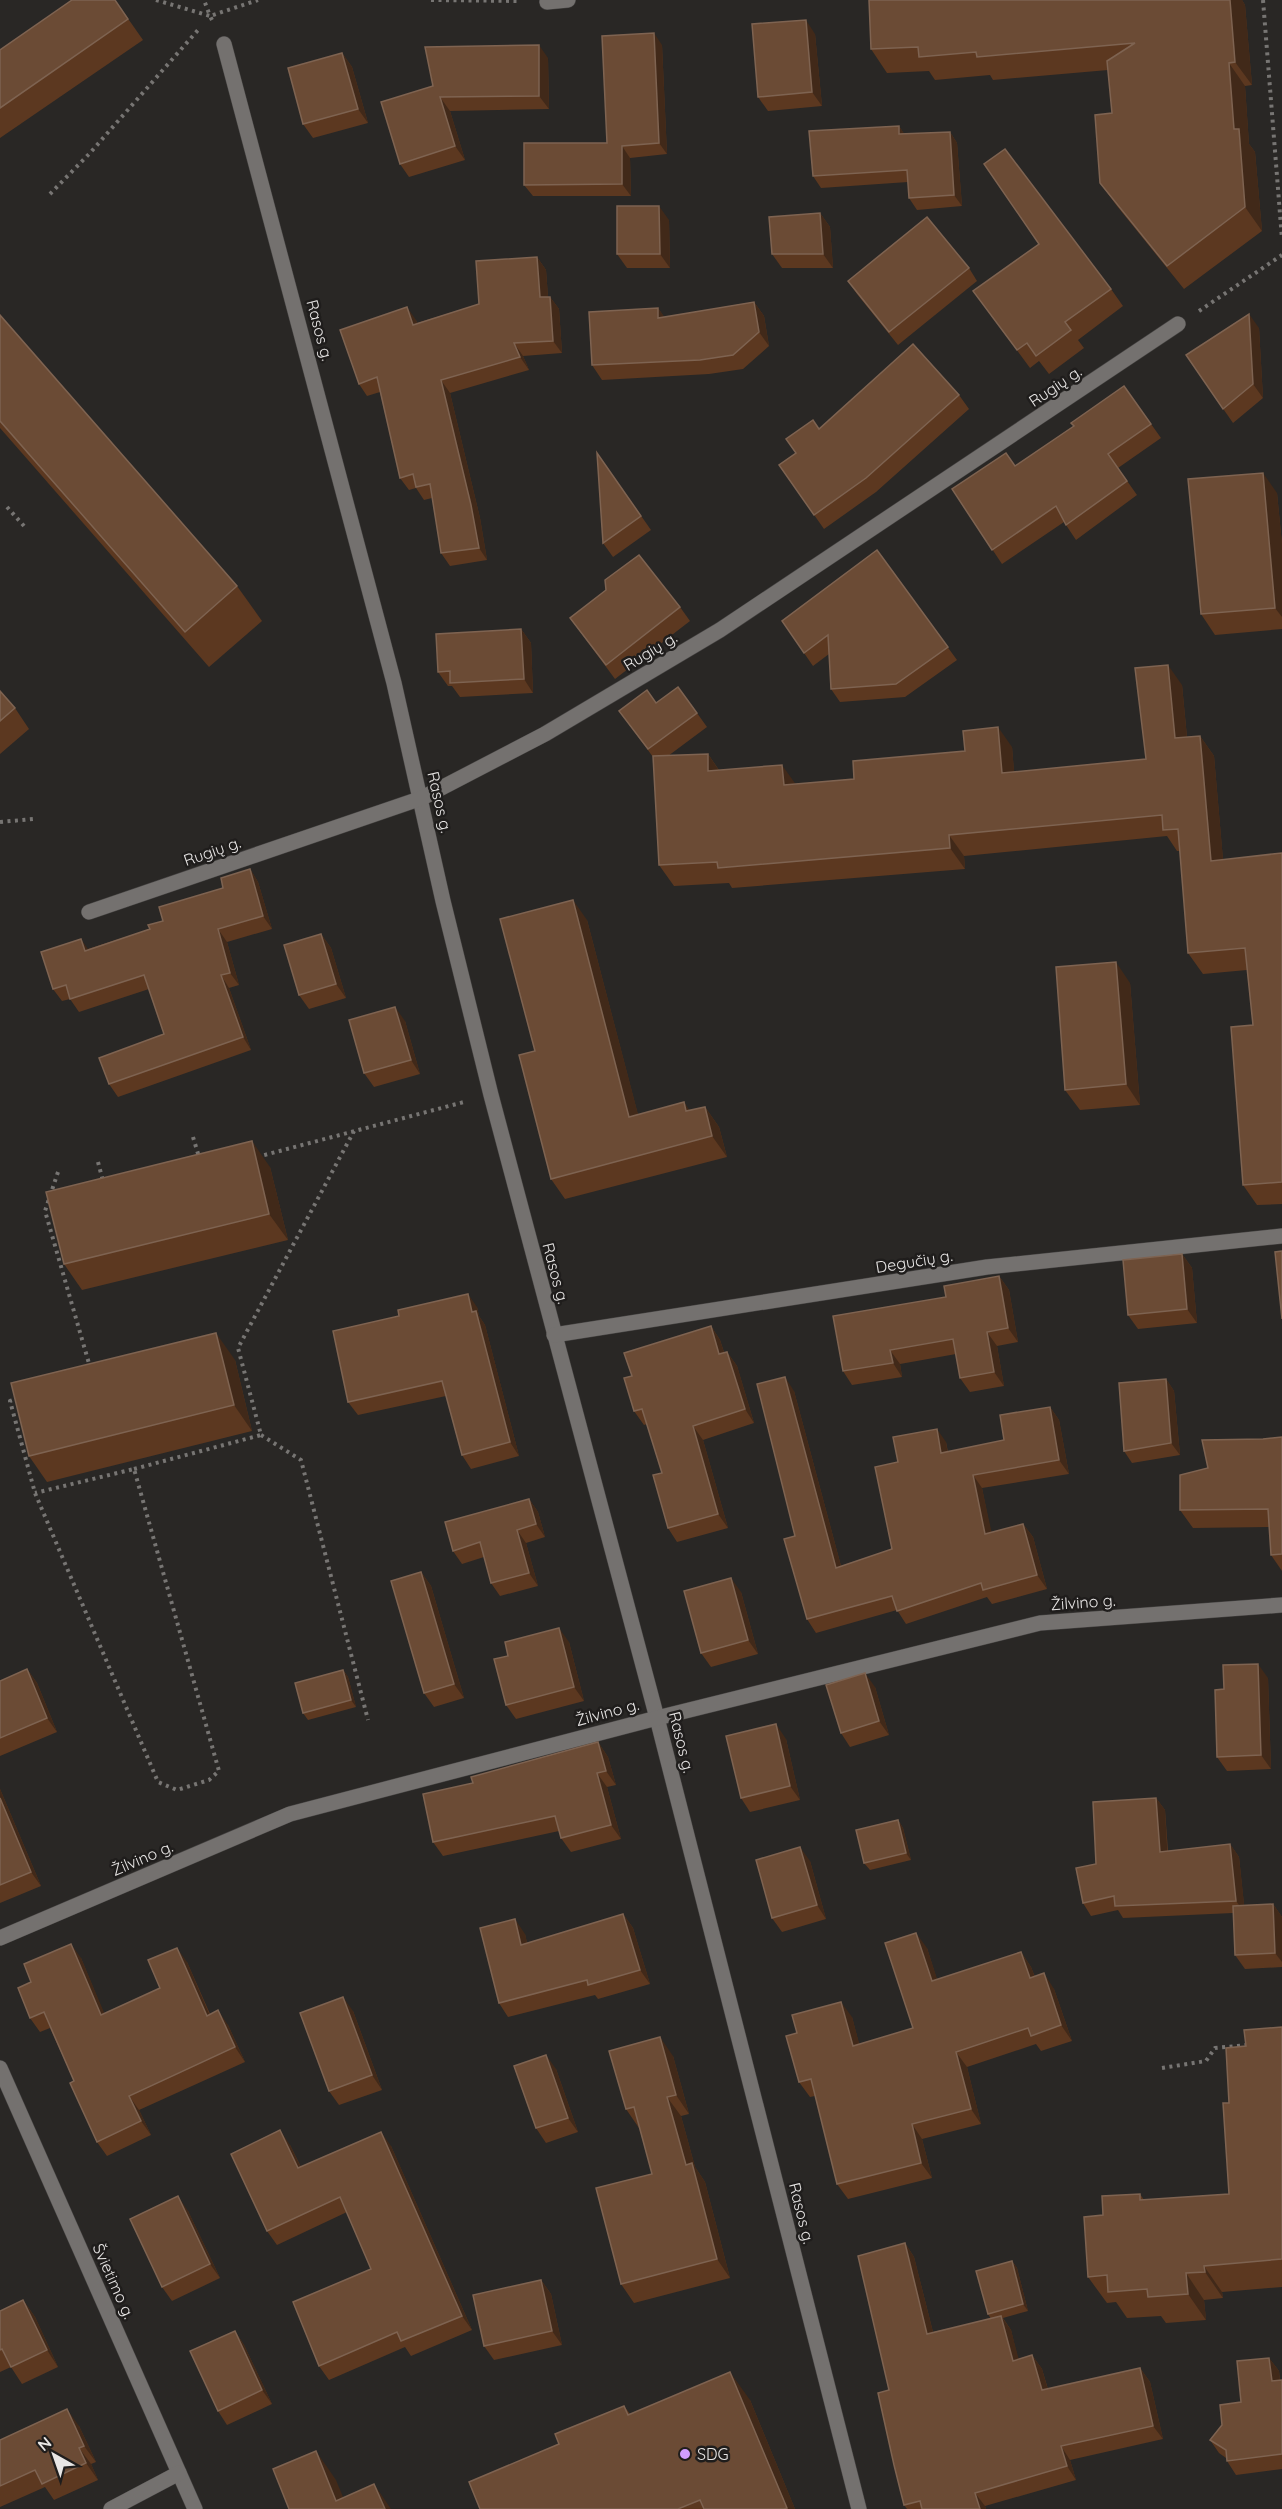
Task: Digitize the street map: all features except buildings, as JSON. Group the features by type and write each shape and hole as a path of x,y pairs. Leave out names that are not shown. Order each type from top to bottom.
{"street":[{"path":"547,2 568,0"},
{"name":"Rasos g.","path":"224,44 388,660 422,798 443,901 491,1095 657,1718 859,2509"},
{"name":"Rugių g.","path":"89,912 422,798 545,734 720,630 1178,324"},
{"name":"Degučių g.","path":"554,1335 987,1267 1282,1236"},
{"name":"Žilvino g.","path":"0,1938 290,1814 657,1718 1040,1623 1282,1605"},
{"name":"Švietimo g.","path":"0,2068 195,2509"},
{"path":"111,2509 179,2473"}],"path":[{"path":"156,0 210,16"},
{"path":"204,0 210,16"},
{"path":"431,0 547,2"},
{"path":"1263,0 1282,239"},
{"path":"50,194 90,153 210,16"},
{"path":"1178,324 1282,255"},
{"path":"7,507 24,526"},
{"path":"0,822 33,819"},
{"path":"246,1160 491,1095"},
{"path":"354,1131 238,1348 261,1435 301,1460 368,1720"},
{"path":"194,1137 199,1160"},
{"path":"98,1162 103,1185"},
{"path":"58,1172 45,1211 92,1375"},
{"path":"21,1397 10,1401 35,1493 158,1782 177,1790 209,1780 219,1770 134,1469"},
{"path":"35,1493 261,1435"},
{"path":"1162,2068 1206,2061 1215,2048 1260,2044"}],"place":[{"name":"SDG","path":"685,2454"}]}
